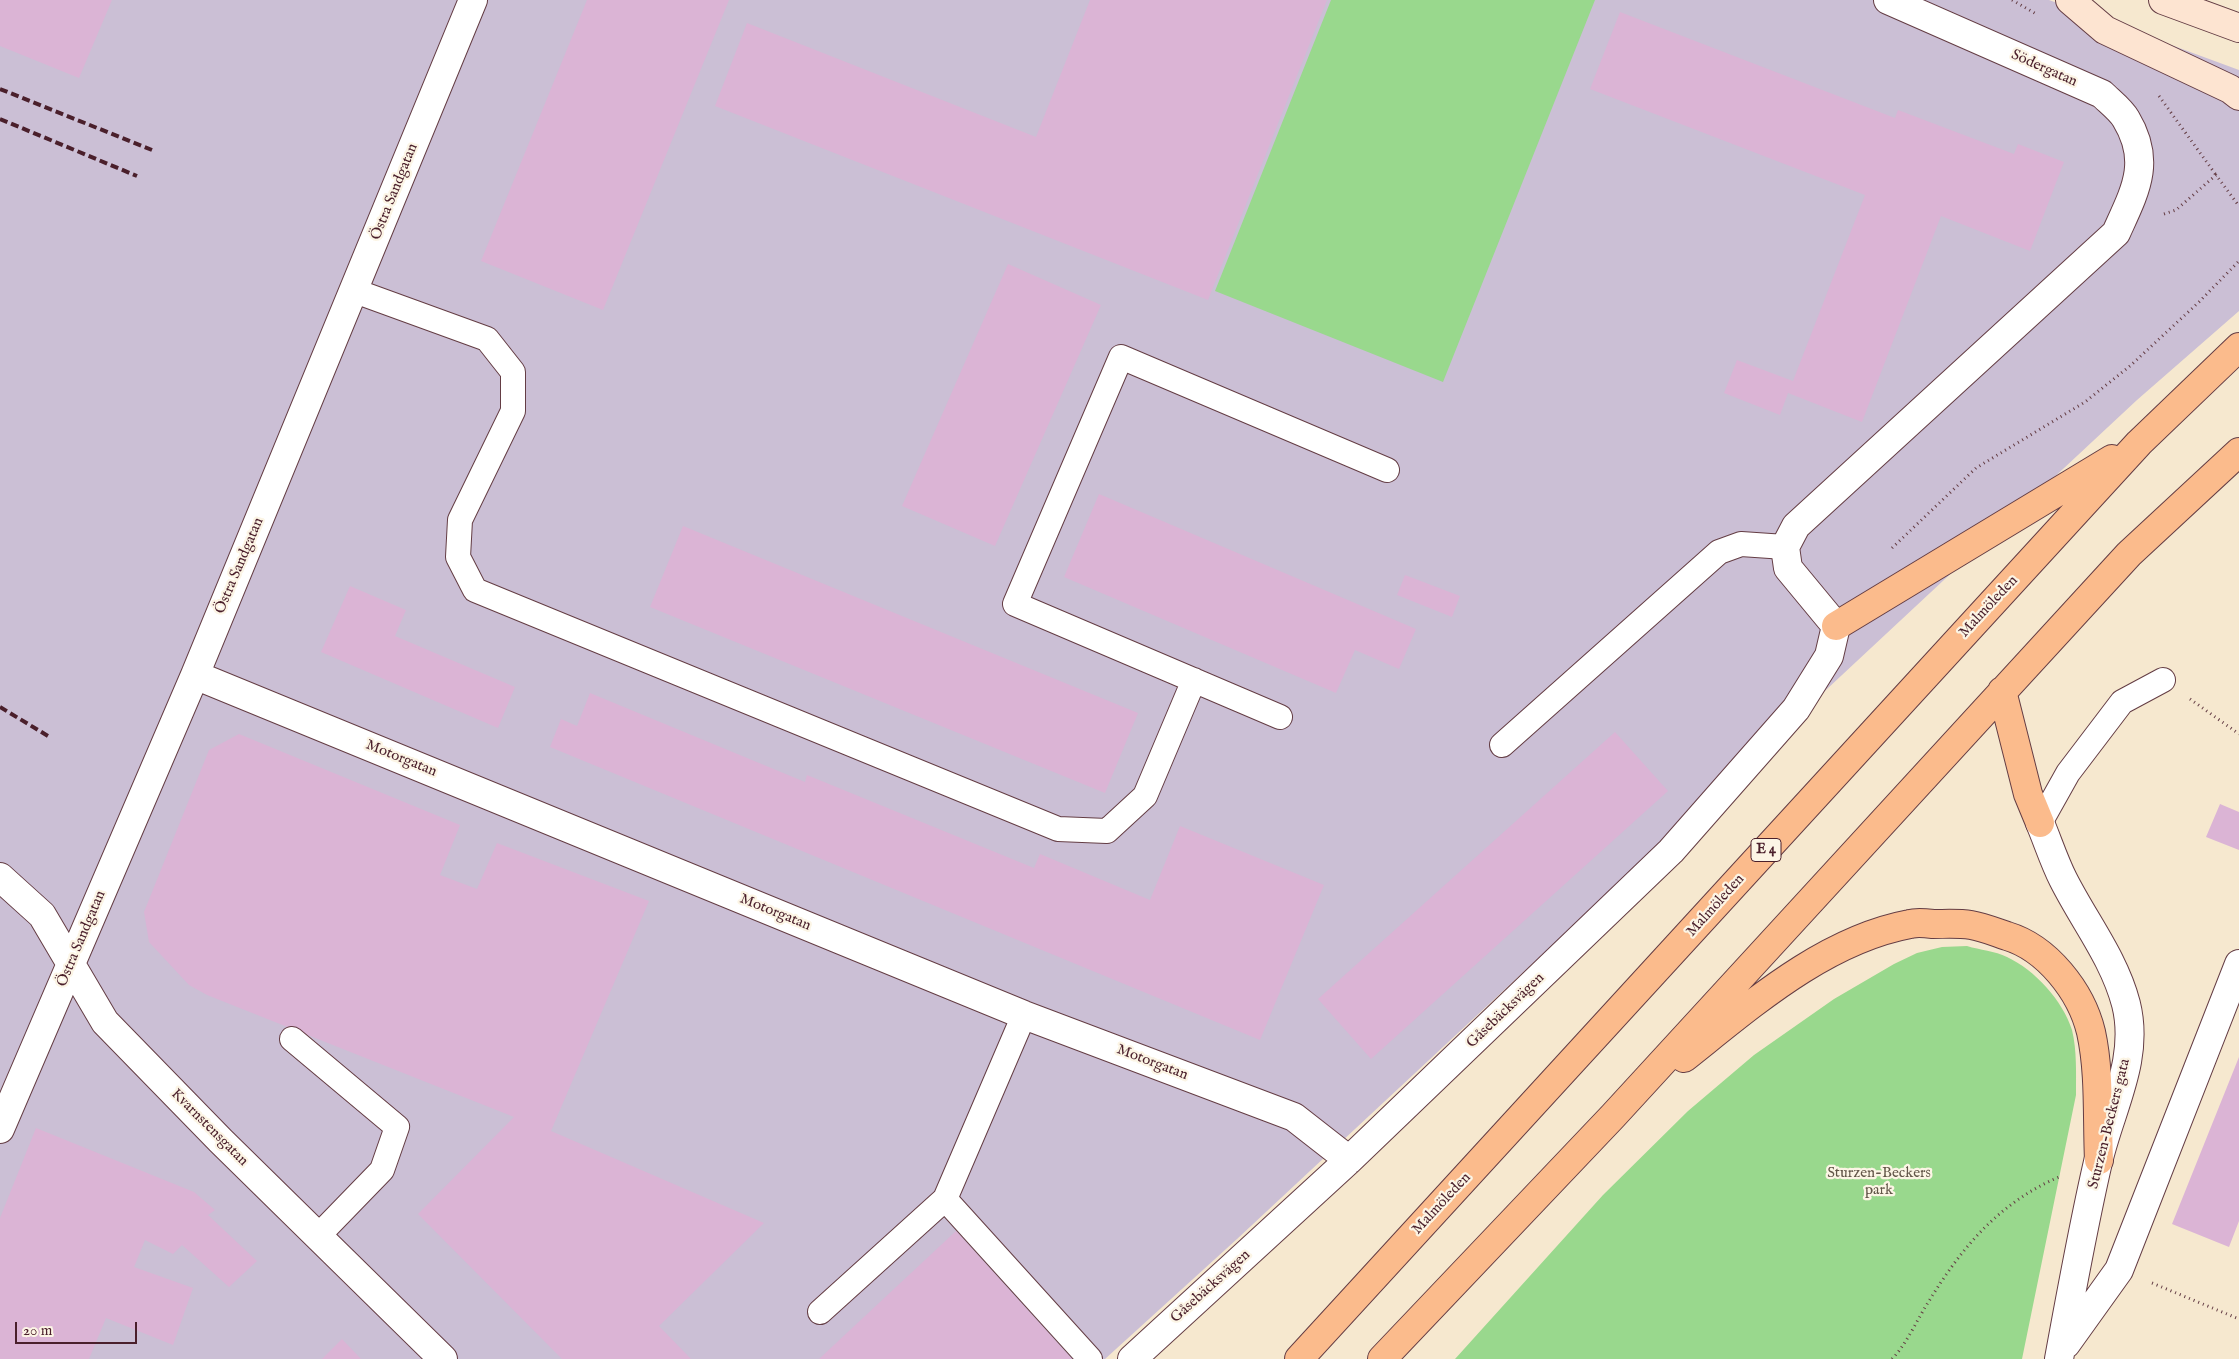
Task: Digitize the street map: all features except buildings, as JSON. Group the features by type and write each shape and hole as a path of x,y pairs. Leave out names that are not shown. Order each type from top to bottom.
{"highway":[{"name":"Malmöleden","path":"1299,1359 2140,443 2239,347"},
{"path":"1836,626 2140,443"},
{"path":"1382,1359 1613,1116 2129,554 2239,452"},
{"path":"2002,691 2023,776 2040,823"},
{"path":"1613,1116 1767,991 1839,948 1876,933 1912,923 1971,925 2020,940 2039,952 2059,972 2078,998 2090,1030 2096,1062 2098,1160"}],"main road":[{"path":"2070,0 2105,30 2230,89 2239,96"},
{"path":"2163,0 2239,28"}],"street":[{"name":"Östra Sandgatan","path":"0,1129 195,675 473,0"},
{"name":"Södergatan","path":"1888,0 2102,94 2126,118 2141,152 2136,188 2116,232"},
{"path":"1836,626 1788,568 1785,548 1796,526 2116,232"},
{"name":"Gåsebäcksvägen","path":"1132,1359 1350,1160 1671,851 1796,709 1829,656 1836,626"},
{"name":"Motorgatan","path":"195,675 1024,1015 1294,1117 1350,1160"},
{"name":"Sturzen-Beckers gata","path":"2040,823 2063,879 2101,944 2126,1004 2130,1042 2124,1082 2098,1160 2060,1355"},
{"name":"Kvarnstensgatan","path":"0,877 42,915 105,1022 443,1359"},
{"name":"Sturzen-Beckers gata","path":"2060,1355 2119,1270 2239,964"}],"lane":[{"path":"355,290 487,339 513,372 514,410 460,520 458,557 476,590 1058,829 1107,831 1144,796 1194,680"},
{"path":"1280,717 1016,604 1121,357 1386,470"},
{"path":"1502,745 1719,552 1741,544 1785,548"},
{"path":"2040,823 2068,773 2122,702 2163,680"},
{"path":"820,1312 946,1199 1024,1015"},
{"path":"292,1039 397,1127 382,1170 318,1236"},
{"path":"946,1199 1090,1359"}],"path":[{"path":"2116,232 2176,210 2216,176 2239,206"},
{"path":"1886,554 1976,468 2085,402 2130,366 2199,302 2239,261"},
{"path":"2163,680 2239,734"},
{"path":"1892,1359 1968,1244 1992,1218 2039,1186 2098,1160"},
{"path":"2119,1270 2239,1319"}],"shaded area":[{"path":"0,0 2049,0 2239,70 2239,311 2137,400 1237,1239 1105,1359 0,1359"}],"green space":[{"path":"1331,0 1595,0 1443,382 1215,291"},
{"name":"Sturzen-Beckers park","path":"1967,946 2007,957 2037,978 2062,1008 2072,1030 2075,1046 2076,1095 2022,1359 1455,1359 1603,1195 1688,1111 1754,1055 1834,999 1894,964 1917,953 1942,947"}],"railway":[{"path":"0,89 152,150"},
{"path":"0,119 137,176"},
{"path":"0,707 48,736"}]}
